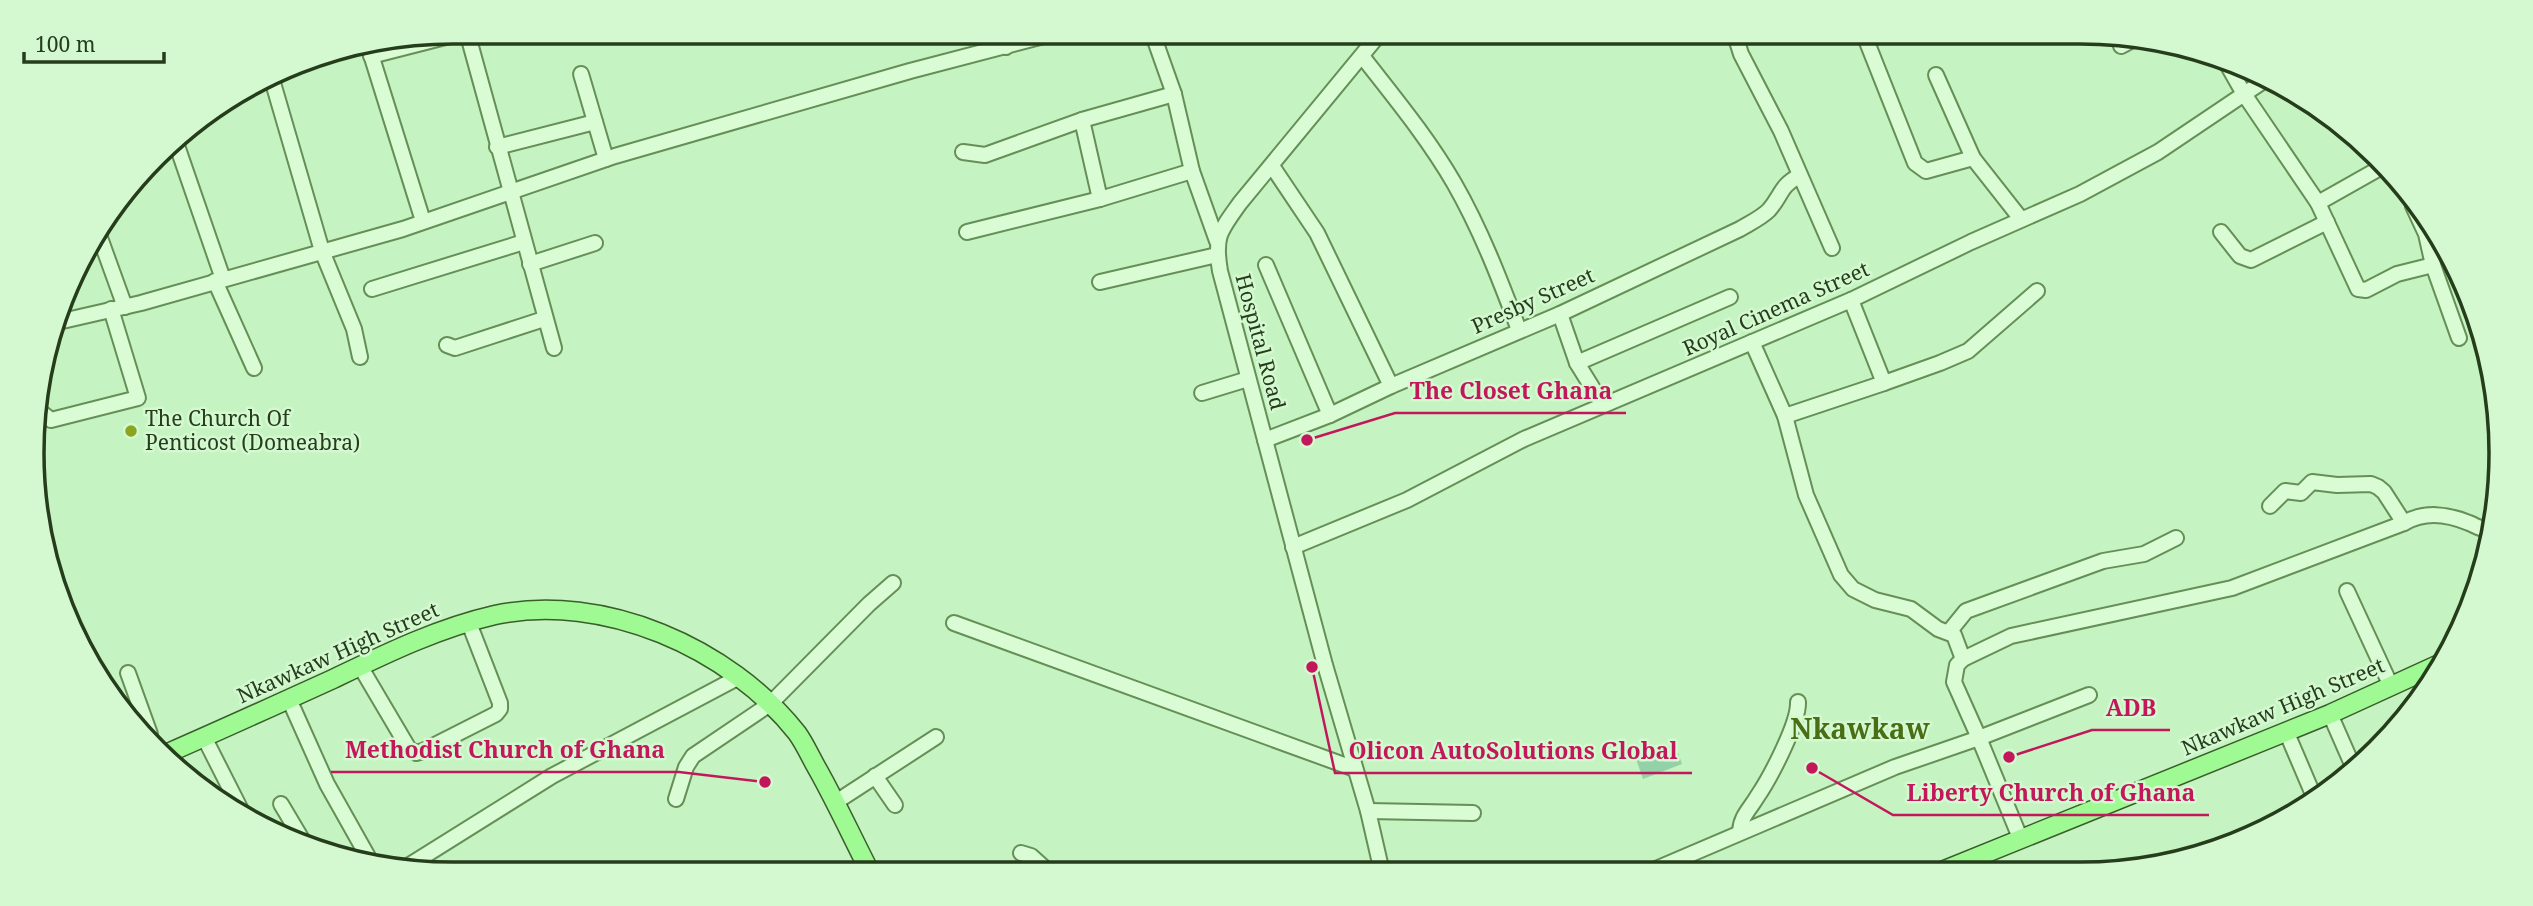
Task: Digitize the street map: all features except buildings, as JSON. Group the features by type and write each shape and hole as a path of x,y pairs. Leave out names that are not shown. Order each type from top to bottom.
{"main road":[{"name":"Nkawkaw High Street","path":"173,751 433,634 496,615 541,610 620,620 699,649 739,677 770,704 798,734 865,862"},
{"name":"Nkawkaw High Street","path":"1964,862 2330,714 2426,671"}],"street":[{"path":"469,44 554,348"},
{"path":"65,320 403,229 606,159 896,75 1017,44"},
{"name":"Hospital Road","path":"1156,44 1174,94 1192,171 1217,248 1248,379 1325,665 1368,811 1380,862"},
{"path":"1100,282 1217,248 1223,226 1372,44"},
{"path":"1738,44 1781,131 1832,248"},
{"path":"1868,44 1915,163 1926,171 1973,158"},
{"path":"370,53 423,221"},
{"path":"1363,56 1454,182 1492,258 1519,330"},
{"path":"2232,73 2318,203 2358,289 2366,290 2397,274 2433,265"},
{"path":"581,74 606,159"},
{"path":"1936,75 1973,158 2021,219"},
{"path":"274,85 321,251 354,329 360,357"},
{"name":"Royal Cinema Street","path":"1293,547 1406,500 1524,439 1851,300 2080,194 2138,164 2258,85"},
{"path":"963,152 985,155 1082,120 1174,94"},
{"path":"1082,120 1100,199"},
{"path":"497,147 596,122"},
{"path":"178,150 219,280 254,368"},
{"path":"1272,166 1317,233 1391,386"},
{"path":"967,232 1100,199 1192,171"},
{"path":"2318,203 2376,171"},
{"name":"Presby Street","path":"1265,440 1329,415 1560,314 1751,223 1772,207 1785,183 1799,176"},
{"path":"2221,232 2240,256 2250,260 2327,222"},
{"path":"2426,236 2433,265 2459,338"},
{"path":"372,289 524,242"},
{"path":"530,264 595,243"},
{"path":"46,416 51,420 138,398 101,244"},
{"path":"1266,265 1329,415"},
{"path":"1785,416 1968,351 2036,291"},
{"path":"1577,363 1730,297"},
{"path":"1851,300 1884,383"},
{"path":"1560,314 1577,363 1603,405"},
{"path":"447,345 455,348 544,319"},
{"path":"1752,342 1785,416 1806,495 1841,575 1853,589 1875,600 1911,610 1938,629 1954,635 1964,659"},
{"path":"1202,393 1248,379"},
{"path":"2270,506 2285,492 2301,493 2312,482 2337,485 2371,484 2384,492 2404,523"},
{"path":"2021,840 1954,682 1957,665 1964,659 2011,636 2232,587 2404,523 2420,514 2453,518 2482,528"},
{"path":"1949,632 1966,611 2103,561 2144,554 2176,538"},
{"path":"676,799 686,767 693,755 770,704 893,583"},
{"path":"2347,591 2391,686"},
{"path":"360,666 410,749 423,751 496,715 500,709 469,623"},
{"path":"954,623 1355,769"},
{"path":"128,673 147,725"},
{"path":"417,860 552,776 739,677"},
{"path":"1671,862 1895,767 2090,695"},
{"path":"289,699 327,784 365,852"},
{"path":"1740,831 1744,814 1757,798 1796,723 1798,702"},
{"path":"2330,714 2351,760"},
{"path":"2286,731 2311,790"},
{"path":"204,737 235,799"},
{"path":"836,802 936,737"},
{"path":"875,776 895,805"},
{"path":"281,804 297,832"},
{"path":"1368,811 1473,813"},
{"path":"1021,853 1031,856 1038,862"}],"green space":[{"path":"1675,744 1682,764 1643,779 1636,759"}],"place":[{"name":"The Church Of Penticost (Domeabra)","path":"131,431"},
{"name":"The Closet Ghana","path":"1307,440"},
{"name":"Olicon AutoSolutions Global","path":"1312,667"},
{"name":"ADB","path":"2009,757"},
{"name":"Liberty Church of Ghana","path":"1812,768"},
{"name":"Methodist Church of Ghana","path":"765,782"}],"district":[{"name":"Nkawkaw","path":"1860,729"}]}
